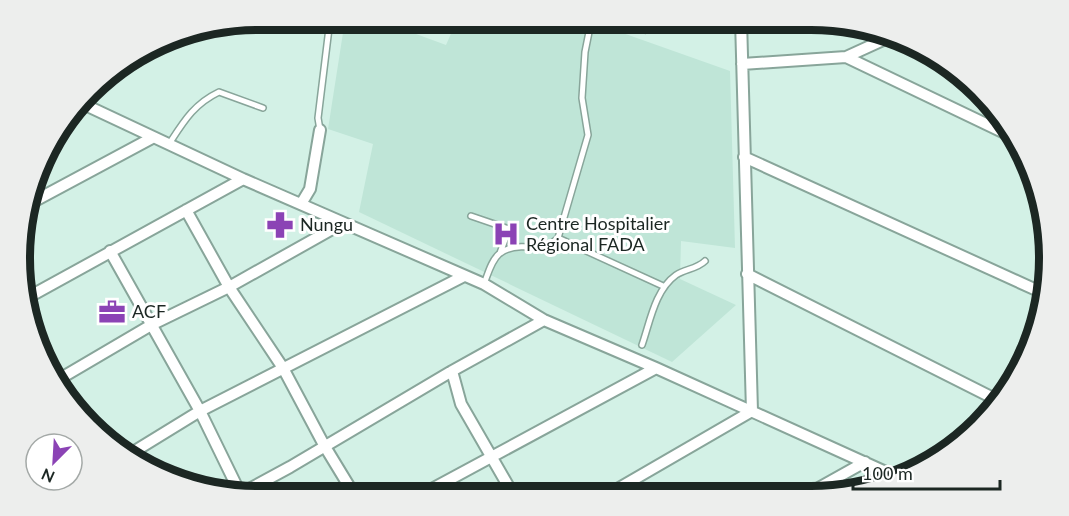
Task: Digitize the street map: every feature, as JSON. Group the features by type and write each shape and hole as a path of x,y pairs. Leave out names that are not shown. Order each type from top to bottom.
{"street":[{"path":"741,30 752,411"},
{"path":"742,64 846,57 881,41"},
{"path":"846,57 1001,131"},
{"path":"89,106 152,138 243,179 484,284 544,320 888,473"},
{"path":"301,204 310,189 320,130"},
{"path":"38,199 152,138"},
{"path":"744,157 1037,290"},
{"path":"33,295 243,179"},
{"path":"186,210 229,287 283,368 349,486"},
{"path":"63,377 153,324 229,287 343,223"},
{"path":"110,251 153,324 237,485"},
{"path":"747,274 992,397"},
{"path":"136,451 200,411 464,276"},
{"path":"254,486 544,320"},
{"path":"438,486 656,368"},
{"path":"452,371 461,404 508,486"},
{"path":"631,486 752,411"},
{"path":"822,486 865,462"}],"lane":[{"path":"320,130 318,118 329,30"},
{"path":"500,253 528,245 544,250 558,238 588,135 582,98 585,52 589,30"},
{"path":"168,145 185,119 203,100 219,92 263,108"},
{"path":"471,216 509,229 500,253 492,262 484,284"},
{"path":"558,238 663,286"},
{"path":"642,345 663,286 678,274 701,266 705,261"}],"shaded area":[{"path":"343,30 405,30 446,45 453,30 614,30 730,71 735,248 681,241 680,279 736,305 672,362 359,212 373,144 328,129"}],"place":[{"name":"Nungu","path":"280,225"},
{"name":"Centre Hospitalier Régional FADA","path":"506,234"},
{"name":"ACF","path":"112,312"}]}
